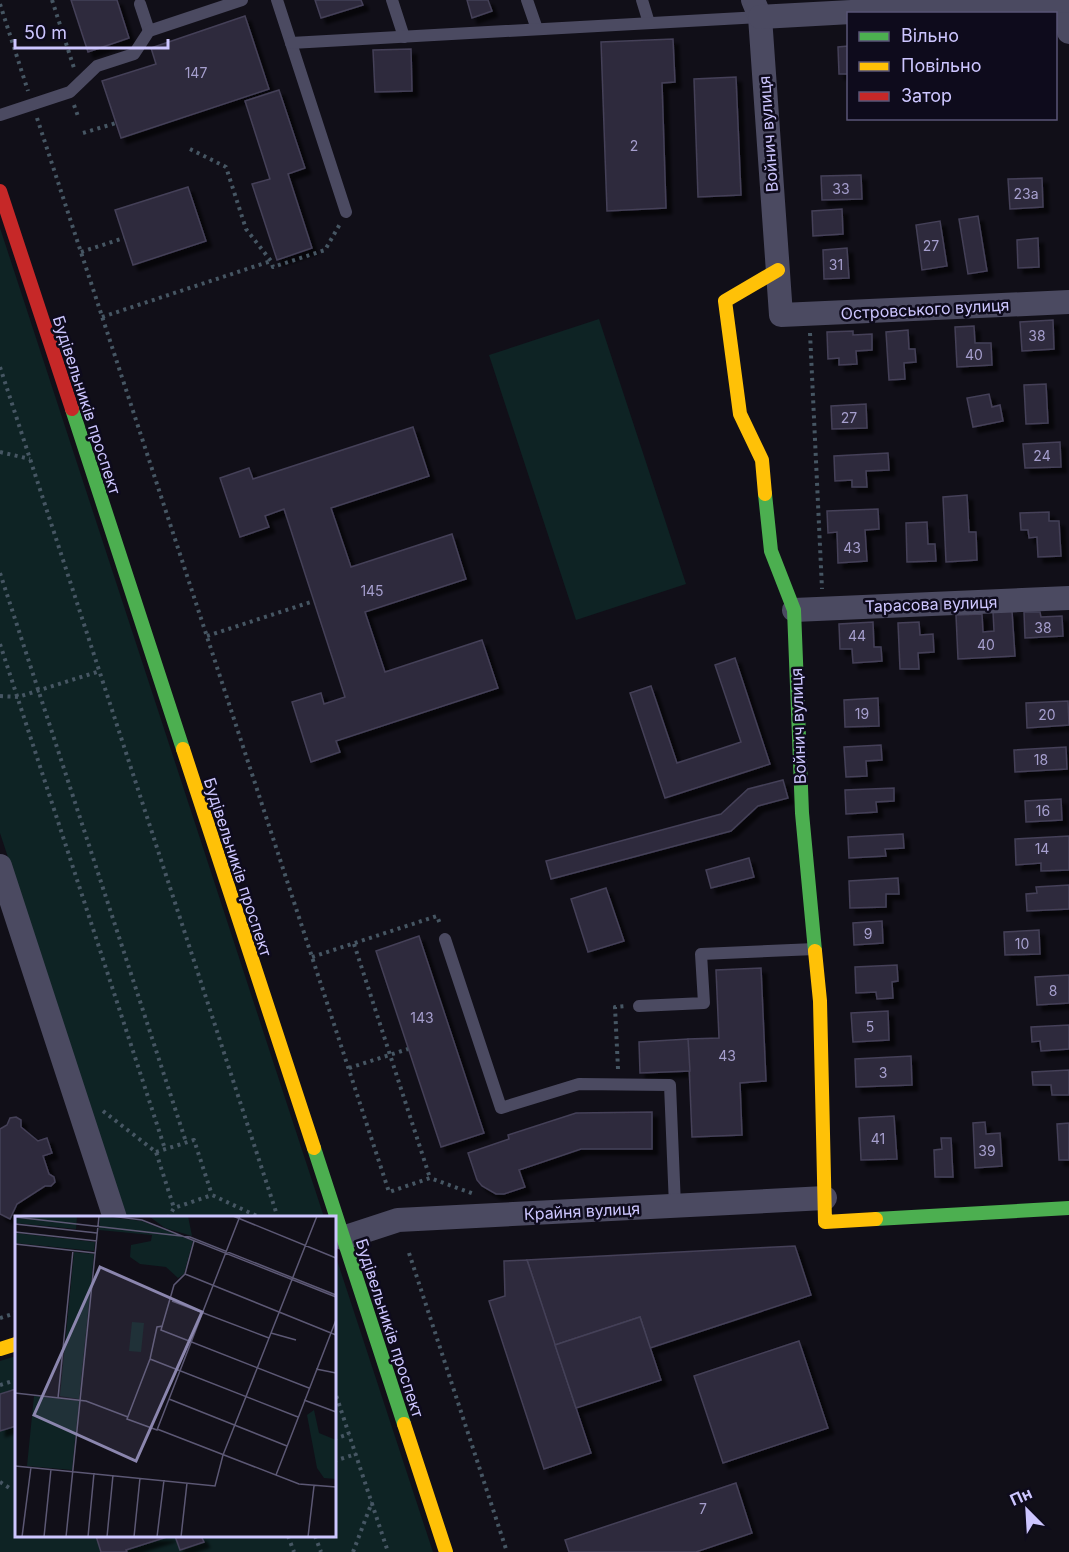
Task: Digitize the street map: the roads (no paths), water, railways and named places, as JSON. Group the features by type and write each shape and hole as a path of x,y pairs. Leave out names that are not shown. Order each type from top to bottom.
{"main road":[{"name":"Будівельників проспект","path":"0,191 331,1216"},
{"name":"Войнич вулиця","path":"778,270 725,301 740,414 762,460 771,552 794,610 802,813 820,1001 825,1222 1069,1208"},
{"name":"Будівельників проспект","path":"339,1240 446,1552"},
{"path":"0,1349 15,1344"}],"street":[{"path":"757,9 1068,0 1069,32"},
{"name":"Войнич вулиця","path":"757,9 781,315"},
{"name":"Островського вулиця","path":"781,315 1069,302"},
{"name":"Тарасова вулиця","path":"794,610 1069,598"},
{"path":"0,866 114,1216"},
{"name":"Крайня вулиця","path":"339,1240 398,1220 825,1198"}],"lane":[{"path":"0,115 70,92 96,66 134,54 148,31 242,0"},
{"path":"277,0 346,212"},
{"path":"392,0 404,37"},
{"path":"527,0 537,29"},
{"path":"642,0 649,23"},
{"path":"140,4 148,31"},
{"path":"291,43 649,23 757,9"},
{"path":"445,939 501,1108 579,1084 670,1085 675,1206"},
{"path":"639,1006 704,1003 701,954 815,949"}]}
